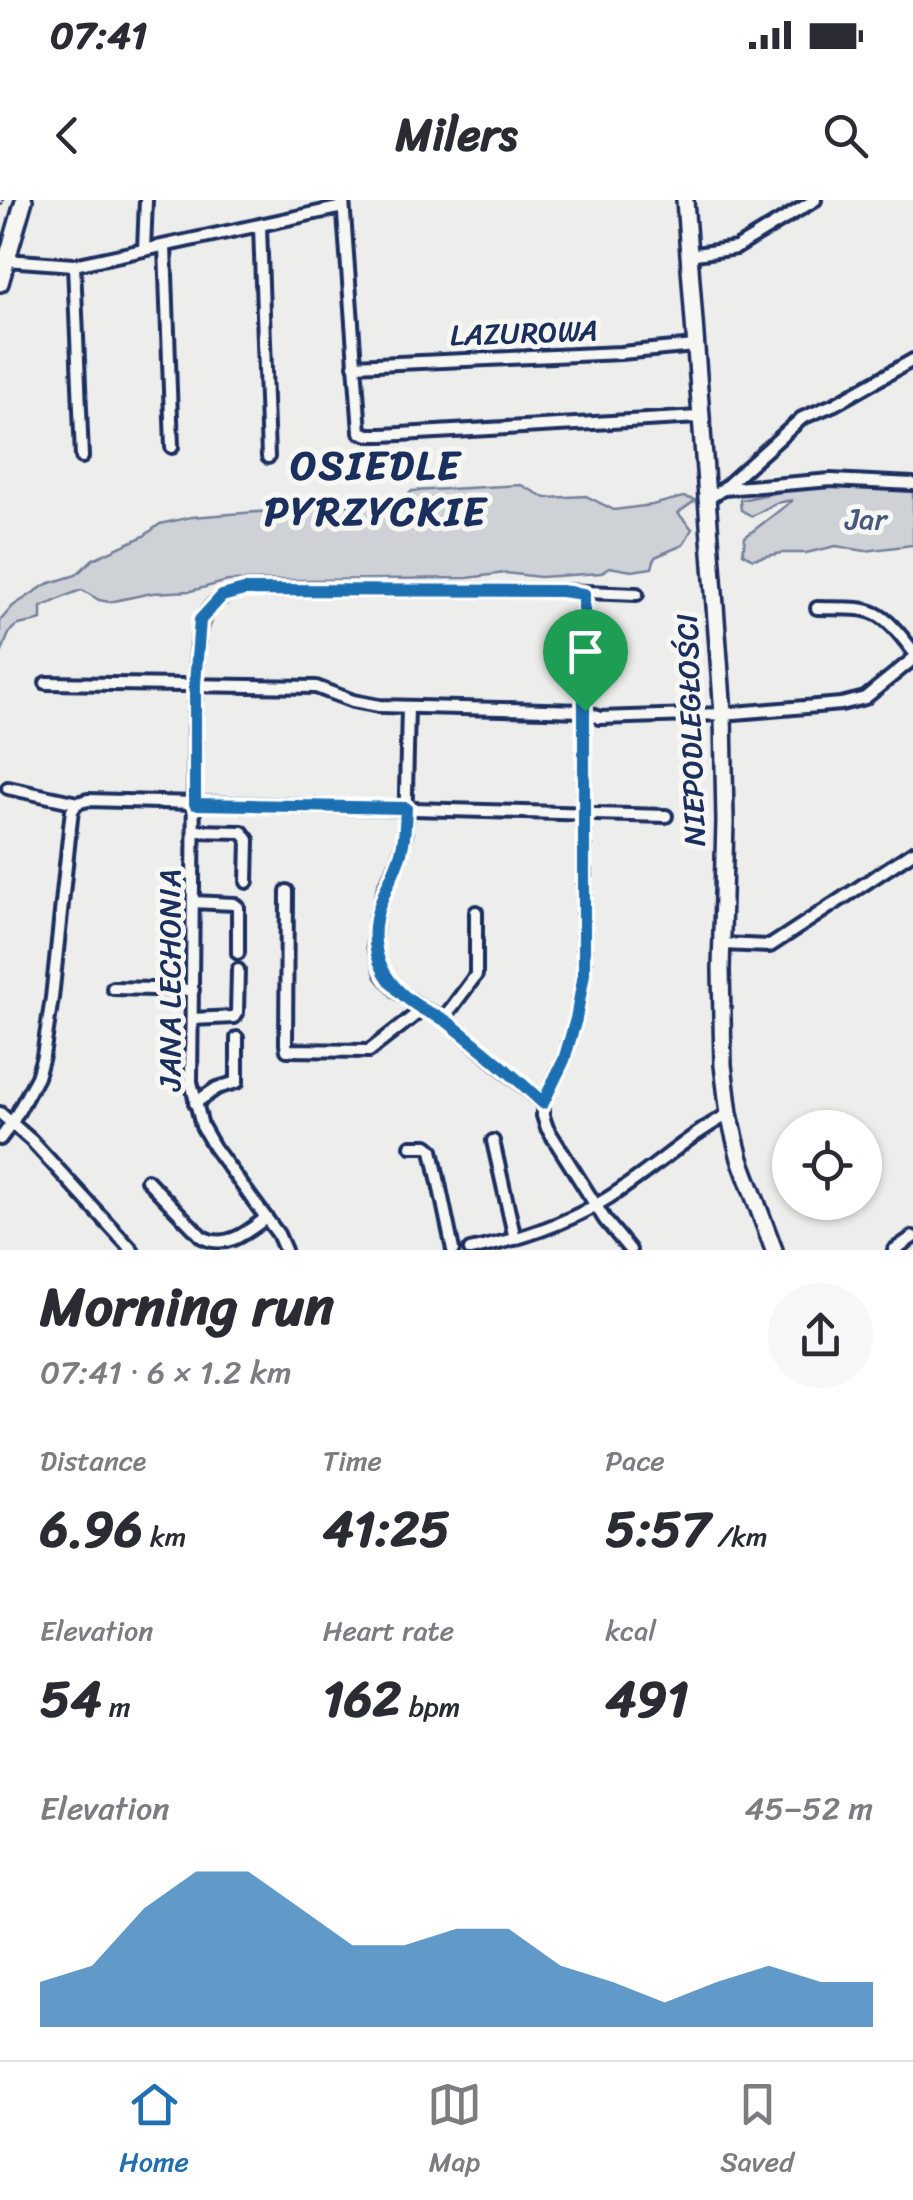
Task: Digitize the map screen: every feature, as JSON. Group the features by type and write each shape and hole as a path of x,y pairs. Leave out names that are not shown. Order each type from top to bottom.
{"street":[{"path":"0,283 24,200"},
{"path":"144,250 146,200"},
{"name":"NIEPODLEGŁOŚCI","path":"685,200 722,714 723,1065 730,1114 749,1188 774,1250"},
{"path":"688,254 736,248 815,200"},
{"path":"6,260 74,265 260,226 343,204 360,432 369,435 699,417"},
{"path":"260,226 268,457"},
{"path":"165,246 172,447"},
{"path":"74,265 82,457"},
{"name":"LAZUROWA","path":"354,365 695,346"},
{"path":"706,500 802,418 913,360"},
{"path":"723,489 831,480 913,484"},
{"name":"JANA LECHONIA","path":"285,1250 278,1234 214,1148 202,1126 191,1082 195,684 200,620 222,596 236,591 637,594"},
{"path":"584,594 584,974 576,1019 564,1060 543,1103 543,1116 596,1205 630,1250"},
{"path":"817,608 867,608 890,621 913,651"},
{"path":"46,683 316,686 352,701 408,707 585,711 599,718 722,714 842,704 864,698 913,659"},
{"path":"408,707 405,835 376,918 374,946 383,974 397,991 444,1018 543,1103"},
{"path":"8,788 77,803 88,800 666,816"},
{"path":"0,1139 37,1077 44,1056 70,818 77,803"},
{"path":"195,831 242,832 248,840 247,882"},
{"path":"722,944 770,946 913,852"},
{"path":"287,891 287,1050 369,1051 423,1009"},
{"path":"192,902 238,907 238,953"},
{"path":"444,1018 476,975 476,912"},
{"path":"192,1019 234,1017 238,970"},
{"path":"112,988 193,990"},
{"path":"195,1103 217,1088 237,1082 237,1038"},
{"path":"0,1113 132,1250"},
{"path":"470,1250 515,1239 596,1205 706,1126 730,1114"},
{"path":"493,1141 515,1239"},
{"path":"411,1146 432,1150 453,1250"},
{"path":"147,1180 202,1237 212,1242 231,1241 266,1218"},
{"path":"894,1250 913,1237"}],"green space":[{"path":"521,485 546,498 586,496 614,510 683,497 696,500 678,513 692,529 683,545 655,557 652,568 632,571 609,567 601,573 540,577 505,573 468,578 228,581 191,591 152,593 109,602 82,590 41,607 41,620 13,628 0,656 0,621 13,606 47,584 76,575 93,559 144,536 160,524 191,517 399,504 412,491"},
{"name":"Jar","path":"828,487 913,488 913,545 865,551 836,546 753,559 743,553 745,537 793,500 776,503 752,516 741,510 740,500"}],"district":[{"name":"OSIEDLE PYRZYCKIE","path":"376,488"}],"route":[{"path":"236,591 584,594 585,711 584,974 564,1060 543,1103 444,1018 397,991 383,974 374,946 376,918 398,861 405,835 406,808 195,804 195,684 200,620 212,604 236,591"}]}
